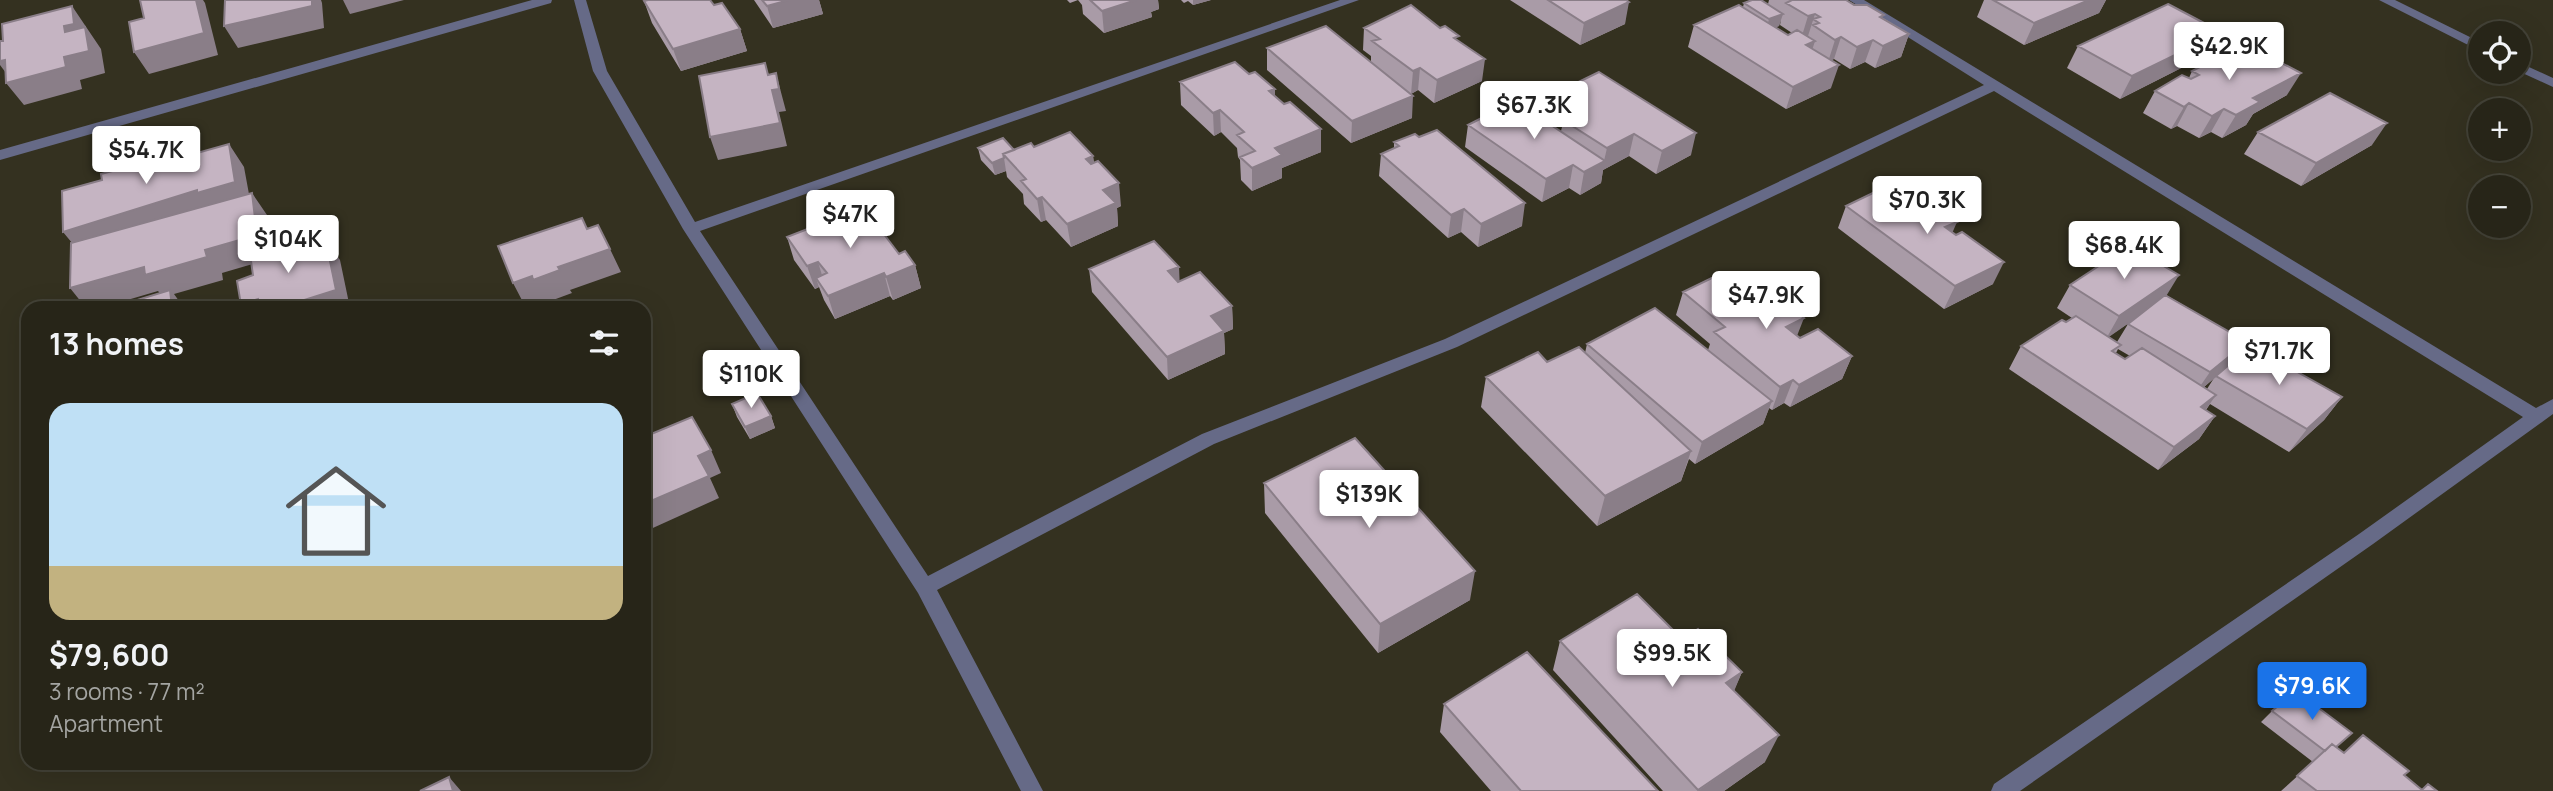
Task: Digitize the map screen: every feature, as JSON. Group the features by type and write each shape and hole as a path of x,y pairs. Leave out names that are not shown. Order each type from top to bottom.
{"street":[{"path":"0,155 546,0"},
{"path":"580,0 600,71 691,229 925,587 1032,791"},
{"path":"691,229 1353,0"},
{"path":"1855,0 2545,411 2366,540 2003,791"},
{"path":"2385,0 2468,41"},
{"path":"2531,72 2553,83"},
{"path":"925,587 1208,439 1451,343 1995,85"}],"building":[{"path":"140,0 196,0 204,33 134,52 129,22 144,18"},
{"path":"225,0 312,0 312,6 224,26"},
{"path":"710,0 714,5 722,3 740,29 673,49 644,1"},
{"path":"762,0 789,0 767,6"},
{"path":"1090,0 1136,0 1102,11"},
{"path":"1548,0 1626,0 1629,2 1584,23"},
{"path":"1761,0 1783,14 1769,19 1744,3"},
{"path":"1792,0 1846,0 1854,5 1867,5 1884,15 1880,17 1909,34 1883,46 1873,40 1857,47 1841,37 1835,40 1813,25 1819,23 1813,19 1820,17 1815,14 1808,16 1786,3"},
{"path":"1993,0 2089,0 2034,23"},
{"path":"2168,4 2206,24 2194,29 2210,38 2132,76 2078,46"},
{"path":"1411,5 1440,28 1445,26 1459,36 1454,38 1485,59 1437,80 1420,68 1413,71 1372,41 1380,39 1364,28"},
{"path":"1739,5 1788,35 1797,30 1815,41 1806,45 1839,65 1793,87 1694,25"},
{"path":"72,6 74,24 64,26 65,32 85,27 89,51 64,57 66,67 6,83 5,60 0,61 2,24"},
{"path":"1326,26 1413,96 1352,121 1267,48"},
{"path":"2245,44 2301,73 2253,98 2260,102 2236,115 2224,109 2212,116 2189,103 2184,107 2155,91 2182,75 2191,79 2199,75 2192,71"},
{"path":"1235,62 1249,74 1255,72 1275,89 1269,91 1284,104 1290,102 1321,129 1275,148 1282,155 1252,168 1240,157 1255,151 1237,135 1244,132 1220,110 1213,113 1180,82"},
{"path":"765,63 768,75 776,73 779,89 772,90 780,123 710,137 699,76"},
{"path":"1599,72 1696,133 1662,151 1634,134 1607,148 1563,120 1577,112 1552,95"},
{"path":"2330,93 2387,123 2316,163 2258,132"},
{"path":"1515,101 1605,161 1584,172 1573,165 1546,179 1468,125"},
{"path":"1437,130 1525,203 1481,224 1464,209 1451,215 1381,154 1399,146 1394,142"},
{"path":"1070,132 1093,156 1086,159 1091,164 1098,161 1119,183 1103,190 1116,203 1067,224 1042,197 1037,199 1021,181 1026,179 1003,154 1031,143 1034,147"},
{"path":"1003,138 1014,150 1003,154 1004,158 992,163 978,148"},
{"path":"229,144 235,182 197,193 197,190 63,232 62,191 102,180 101,174 143,163 144,168"},
{"path":"1875,192 1886,200 1904,193 1921,205 1928,202 1957,222 1945,227 1956,235 1962,232 2004,262 1955,286 1846,206"},
{"path":"252,193 257,235 205,250 207,257 145,275 144,267 70,288 71,243"},
{"path":"866,202 882,223 877,225 899,254 905,251 915,265 886,277 884,273 828,296 816,278 827,273 818,262 807,266 787,237 841,216 838,213"},
{"path":"582,218 587,229 598,225 610,249 558,267 560,270 533,280 532,276 513,283 498,246"},
{"path":"325,237 336,290 301,301 240,301 237,281 253,275 250,254 289,242 289,248"},
{"path":"1154,241 1179,267 1168,271 1178,282 1200,272 1232,306 1211,316 1224,331 1167,357 1089,269"},
{"path":"2129,246 2179,275 2119,316 2070,285"},
{"path":"1718,275 1735,288 1754,279 1804,318 1786,327 1800,338 1818,329 1852,356 1799,385 1793,380 1780,387 1714,332 1725,327 1683,292"},
{"path":"170,290 171,301 134,301"},
{"path":"2165,295 2247,342 2210,372 2128,324"},
{"path":"1655,308 1772,401 1702,442 1587,344"},
{"path":"2076,316 2121,345 2112,351 2125,359 2142,348 2216,395 2201,407 2215,416 2174,447 2021,346 2062,320 2066,322"},
{"path":"2251,346 2342,397 2307,429 2216,376"},
{"path":"1579,347 1691,451 1605,496 1486,377 1538,352 1547,362"},
{"path":"757,393 771,416 745,427 732,404"},
{"path":"692,417 711,450 698,456 709,476 651,501 651,434"},
{"path":"1355,438 1475,571 1380,624 1264,483"},
{"path":"1637,594 1682,639 1698,629 1742,672 1726,683 1779,735 1698,790 1560,641"},
{"path":"1527,652 1658,791 1521,791 1444,704"},
{"path":"2296,691 2352,733 2336,747 2332,744 2325,751 2272,711"},
{"path":"2363,735 2409,771 2404,775 2422,790 2428,784 2437,791 2317,791 2297,776 2332,744 2344,753"},
{"path":"449,777 453,791 420,791"}]}
